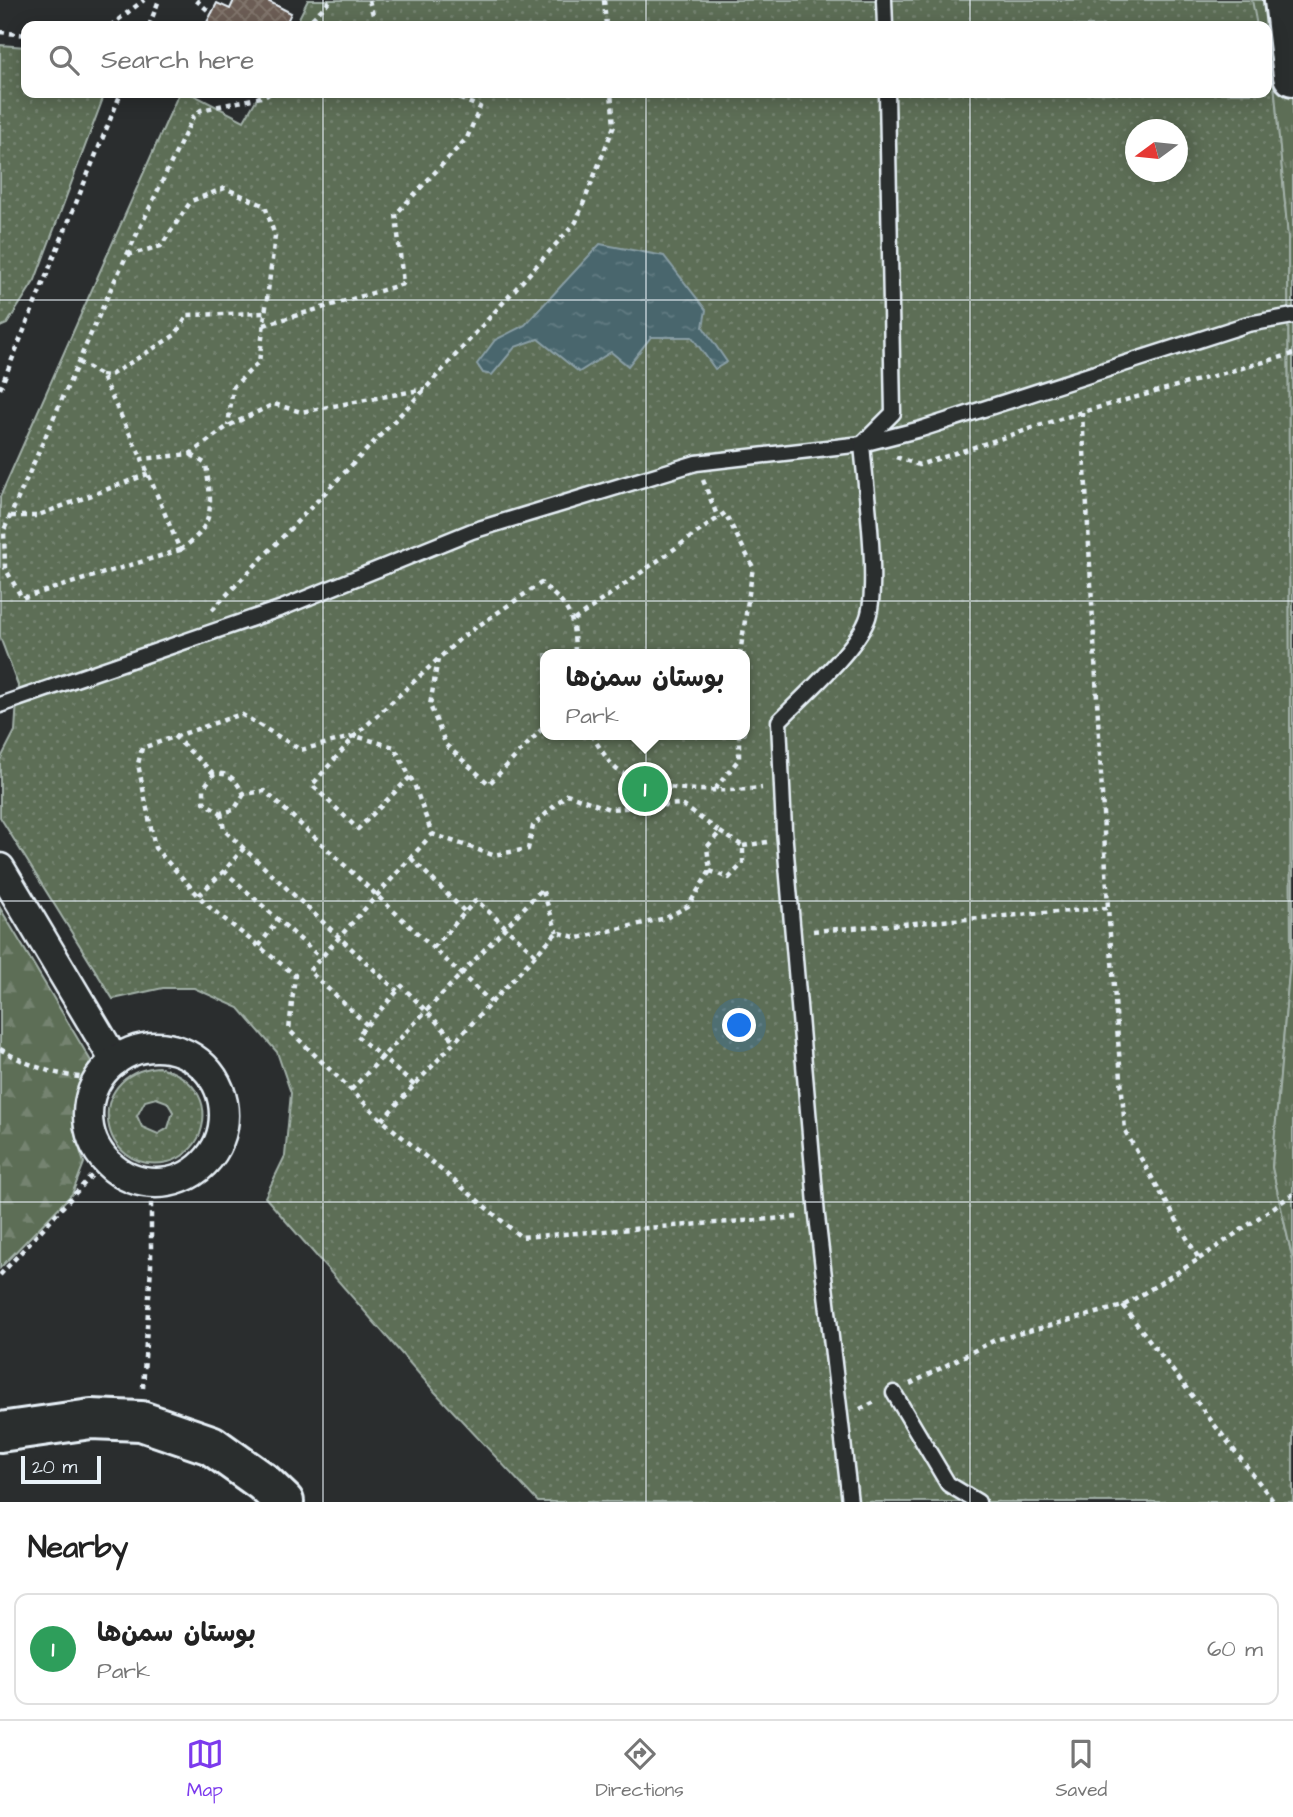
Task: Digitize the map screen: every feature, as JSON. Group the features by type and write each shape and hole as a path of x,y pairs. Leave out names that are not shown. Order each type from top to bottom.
{"street":[{"path":"1284,0 1293,76"},
{"path":"0,868 106,1069"},
{"path":"156,1047 177,1051 196,1060 211,1077 221,1096 222,1129 209,1158 192,1173 173,1182 151,1184 118,1173 105,1161 93,1143 88,1121 89,1099 106,1069 134,1051 156,1047"},
{"path":"0,1432 91,1419 141,1421 211,1445 263,1482 285,1502"}],"lane":[{"path":"884,0 885,21"},
{"path":"850,1502 817,1216 779,721 851,645 867,621 873,595 862,444 892,413 887,98"},
{"path":"0,705 282,608 471,531 696,463 862,444 921,429 1248,324 1293,316"},
{"path":"894,1393 948,1484 978,1502"}],"path":[{"path":"117,21 144,0"},
{"path":"151,21 159,0"},
{"path":"196,0 212,14"},
{"path":"310,21 331,0"},
{"path":"369,0 375,21"},
{"path":"604,0 606,21"},
{"path":"0,32 21,34"},
{"path":"0,389 119,98"},
{"path":"190,454 206,464 210,520 199,537 180,550 22,598 5,568 4,530 127,255 193,117 201,110 257,98"},
{"path":"264,326 403,284 396,214 467,138 480,107 458,98"},
{"path":"179,644 425,389 576,222 614,126 611,98"},
{"path":"127,255 162,246 191,201 225,188 265,206 275,236 259,362 233,387 228,426"},
{"path":"78,362 102,375 110,376 175,335 188,316 265,313"},
{"path":"862,444 919,465 1082,412 1293,354"},
{"path":"0,373 8,371"},
{"path":"102,375 142,459 180,550"},
{"path":"142,459 190,454 228,426 274,404 301,412 425,389"},
{"path":"1082,412 1108,908 1125,1130 1199,1259"},
{"path":"696,463 718,518"},
{"path":"10,516 36,516 148,474"},
{"path":"574,620 726,513 753,567 741,649"},
{"path":"410,777 358,829 312,785 355,736 462,637 541,583 557,597 574,620 575,649"},
{"path":"438,659 430,705 446,745 489,784 540,731"},
{"path":"710,871 729,877 743,863 743,846 681,804 609,809 567,794 533,827 528,849 493,855 432,834 410,777 394,747 355,736 301,750 241,714 142,748 138,764 155,848 199,895 295,975 289,1030 382,1120 521,1237 817,1216"},
{"path":"174,736 214,774"},
{"path":"595,740 619,772 659,784 715,790 782,786"},
{"path":"715,790 739,759 739,740"},
{"path":"244,794 233,776 225,772 214,774 204,787 204,802 220,813 224,830 341,936 397,991"},
{"path":"220,813 234,810 244,794 265,791 491,1002"},
{"path":"557,932 578,938 666,918 688,906 710,871 707,847 720,832"},
{"path":"367,1024 309,971 432,834"},
{"path":"199,895 244,848"},
{"path":"411,858 465,912"},
{"path":"224,871 321,958"},
{"path":"351,1090 542,889 557,932"},
{"path":"433,948 476,900 536,955"},
{"path":"795,933 1108,908"},
{"path":"259,946 278,920"},
{"path":"382,1120 557,932"},
{"path":"414,1085 357,1035 397,991 402,986 455,1041"},
{"path":"0,1049 20,1061 62,1077 106,1069"},
{"path":"0,1275 105,1161"},
{"path":"141,1421 151,1266 151,1184"},
{"path":"842,1417 995,1340 1123,1306 1199,1259 1293,1194"},
{"path":"1123,1306 1274,1502"}],"green space":[{"path":"308,0 1258,0 1263,21 298,21"},
{"path":"1252,0 1293,0 1293,1261 1272,1167 1291,950 1288,237 1272,70 1272,21 1256,21"},
{"path":"0,45 21,47 21,98 103,98 35,280 7,324 0,327"},
{"path":"1272,66 1288,237 1291,950 1272,1167 1293,1261 1293,1502 538,1502 435,1392 265,1197 285,1156 291,1093 277,1052 239,1008 194,988 163,988 113,999 0,817 0,760 15,731 18,685 0,637 0,497 177,98 200,98 244,121 257,98 1272,98"},
{"path":"0,908 91,1061 76,1093 73,1128 84,1163 72,1194 0,1268"},
{"path":"158,1067 170,1071 189,1083 201,1100 203,1122 200,1134 191,1148 178,1158 168,1162 145,1163 127,1154 114,1140 108,1123 109,1104 117,1087 133,1074","holes":["156,1098 167,1102 173,1112 168,1128 158,1134 142,1127 137,1116 145,1101"]}],"water":[{"path":"600,244 664,256 706,310 703,327 727,362 715,369 692,337 651,337 628,366 611,352 579,372 538,339 515,347 492,375 483,373 477,364 495,340 525,325"}],"building":[{"path":"234,0 266,0 291,13 287,21 208,21 217,3 230,9"}],"place":[{"name":"بوستان سمن‌ها","path":"645,789"}]}
